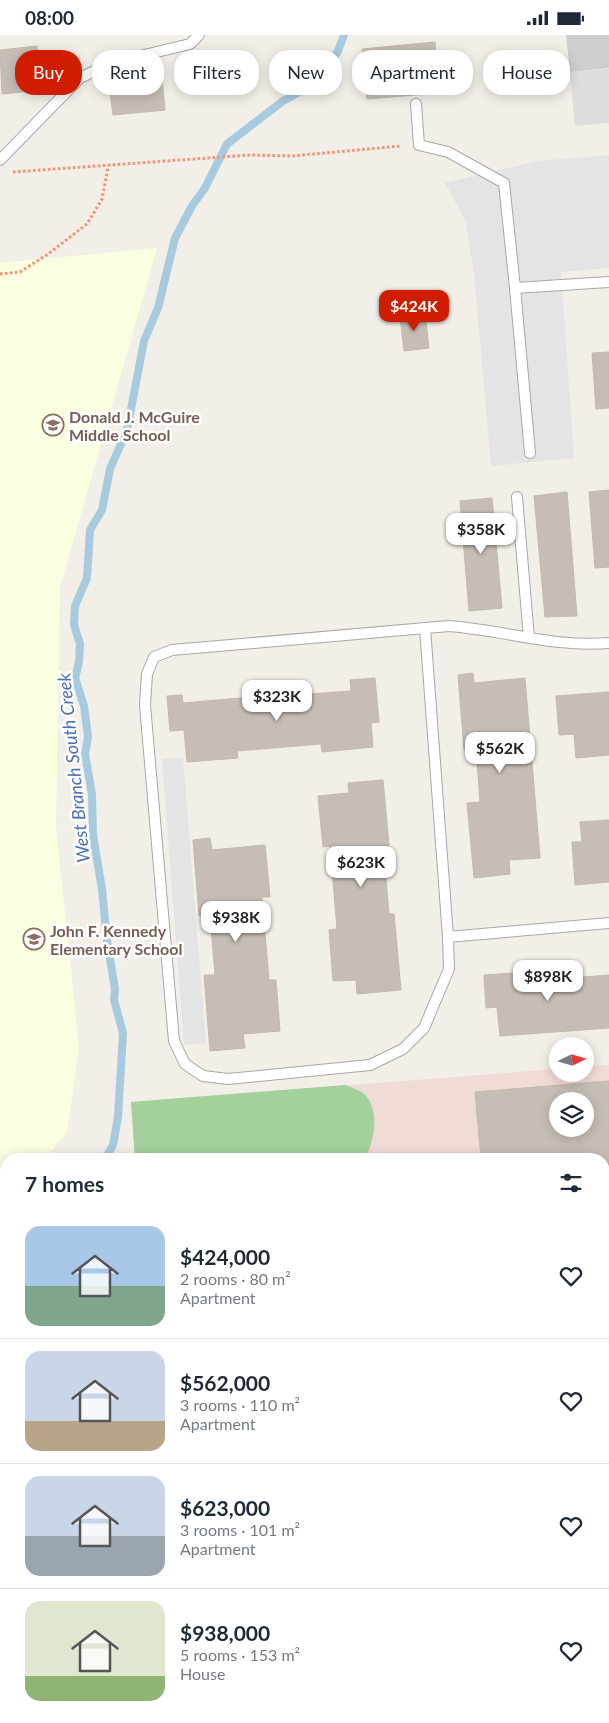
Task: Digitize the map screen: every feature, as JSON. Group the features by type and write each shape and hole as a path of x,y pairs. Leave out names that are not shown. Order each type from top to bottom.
{"lane":[{"path":"0,160 80,78 111,63 190,44 199,35"},
{"path":"416,104 419,145 448,152 504,183 530,453"},
{"path":"515,288 609,282"},
{"path":"517,497 529,639"},
{"path":"425,628 449,969 424,1028 403,1049 370,1065 228,1079 203,1077 185,1064 174,1041 145,705 147,674 154,657 172,650 425,628 449,626 475,628 529,639 585,645 609,643"},
{"path":"448,937 609,923"}],"path":[{"path":"10,172 108,167 250,155 292,156 419,145"},
{"path":"0,274 20,272 48,254 87,224 102,199 108,167"}],"shaded area":[{"path":"566,35 609,35 609,68 570,72 570,50 568,50"},
{"path":"609,69 609,123 575,126 570,72"},
{"path":"609,155 609,268 561,272 574,458 491,466 474,273 465,220 445,183 538,161"},
{"name":"Donald J. McGuire Middle School","path":"157,248 60,587 56,827 79,1048 67,1132 50,1153 0,1153 0,263"},
{"path":"183,758 206,1043 184,1045 162,759"},
{"path":"609,1065 609,1153 135,1153 131,1102 549,1070 549,1083 594,1083 594,1066"}],"green space":[{"path":"346,1085 364,1094 373,1108 373,1135 367,1153 135,1153 131,1102"}],"building":[{"path":"435,42 436,50 362,50"},
{"path":"37,46 37,50 15,50 15,93 2,94 0,50"},
{"path":"110,95 164,95 165,110 113,115"},
{"path":"367,95 415,95 367,99"},
{"path":"425,313 429,348 404,351 400,316"},
{"path":"609,352 609,408 596,409 592,353"},
{"path":"609,490 609,567 595,568 589,492"},
{"path":"567,492 577,616 545,617 534,496"},
{"path":"492,498 502,608 469,611 460,501"},
{"path":"473,673 474,683 525,678 540,858 509,860 510,874 474,878 467,803 480,802 476,748 464,749 458,675"},
{"path":"375,678 379,722 371,723 373,747 322,752 321,744 237,751 238,758 187,762 184,730 170,731 167,696 182,695 183,703 310,692 310,694 351,691 350,680"},
{"path":"609,692 609,755 576,758 574,734 559,735 556,696"},
{"path":"383,780 390,856 384,856 389,914 394,914 401,990 357,994 356,980 333,981 329,930 337,929 330,846 323,847 318,796 349,793 348,783"},
{"path":"609,820 609,882 575,885 572,842 582,842 580,822"},
{"path":"210,838 212,850 265,845 270,897 262,897 269,980 276,980 280,1031 243,1034 245,1048 210,1051 204,975 215,975 210,915 199,916 193,840"},
{"path":"558,970 558,979 609,975 609,1028 500,1036 497,1007 486,1008 484,975"},
{"path":"609,1081 609,1153 480,1153 475,1092"}],"waterway":[{"name":"West Branch South Creek","path":"108,1153 113,1145 118,1117 123,1033 114,1000 115,989 93,835 92,794 85,754 88,737 84,706 75,678 79,662 80,644 74,625 75,606 87,578 90,530 102,510 110,469 127,430 144,341 158,308 175,238 192,206 205,188 227,144 283,101 312,83 329,65 338,51 344,35"}],"place":[{"name":"Donald J. McGuire Middle School","path":"53,425"},
{"name":"John F. Kennedy Elementary School","path":"34,939"}]}
